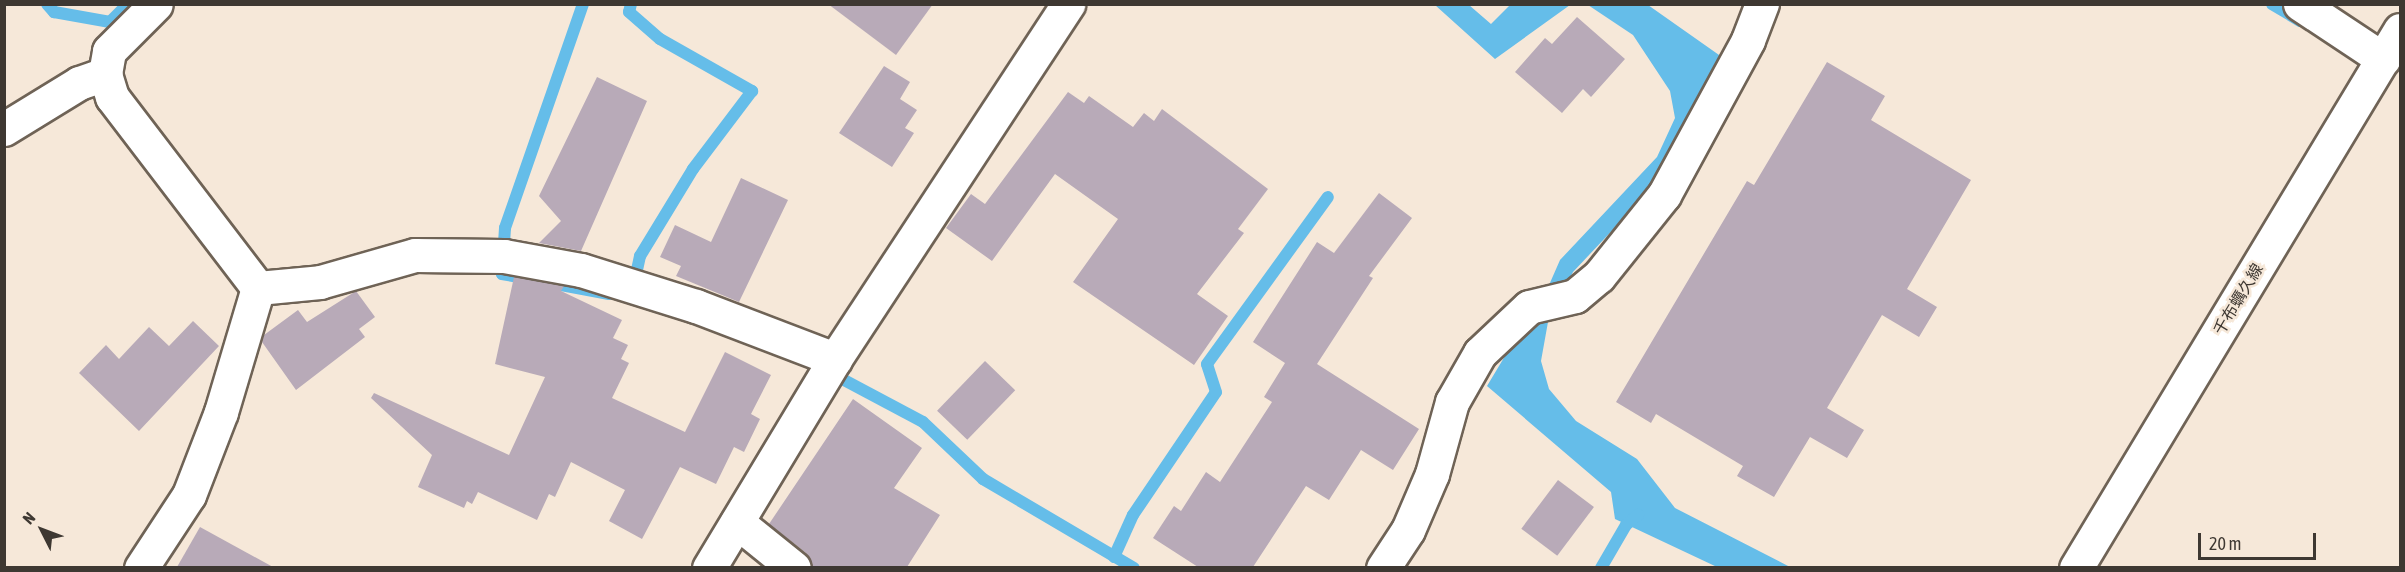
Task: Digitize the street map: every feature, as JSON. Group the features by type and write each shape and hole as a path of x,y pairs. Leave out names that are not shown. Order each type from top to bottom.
{"street":[{"path":"156,4 109,51 105,74 112,97 258,288"},
{"path":"709,567 828,371 1068,4"},
{"path":"1383,567 1408,530 1428,483 1452,402 1480,353 1529,307 1575,296 1599,276 1664,195 1748,40 1762,4"},
{"path":"2301,4 2361,41 2383,59"},
{"name":"千布蠣久線","path":"2076,567 2400,30"},
{"path":"4,129 79,83 105,74"},
{"path":"258,288 320,282 415,255 504,257 581,270 631,286 828,371"},
{"path":"141,567 189,495 221,412 258,288"},
{"path":"737,522 794,567"}],"water":[{"path":"1435,5 1469,5 1491,24 1510,5 1570,5 1495,59"},
{"path":"1588,5 1648,5 1729,62 1670,169 1573,272 1548,322 1541,361 1549,389 1576,421 1637,459 1675,508 1790,567 1717,567 1615,519 1611,492 1487,386 1514,341 1528,333 1560,260 1657,157 1675,118 1670,91 1633,35"}],"building":[{"path":"828,4 933,4 896,55"},
{"path":"1577,17 1625,59 1591,97 1583,89 1562,113 1515,72 1545,38 1552,44"},
{"path":"1827,62 1885,96 1871,120 1971,180 1907,289 1937,307 1919,337 1882,315 1827,408 1864,430 1847,458 1810,437 1774,497 1737,476 1743,466 1656,414 1651,423 1616,402 1747,181 1754,185"},
{"path":"884,66 910,82 900,99 917,110 905,128 914,133 892,167 839,133"},
{"path":"597,77 647,101 581,251 539,243 561,221 539,196"},
{"path":"1068,92 1084,103 1089,96 1133,127 1144,113 1154,121 1162,109 1268,189 1238,229 1244,233 1197,294 1228,316 1194,365 1073,282 1118,219 1055,174 992,261 946,228 971,194 985,204"},
{"path":"741,178 788,200 739,302 676,276 681,266 660,257 675,225 711,242"},
{"path":"1379,193 1412,218 1369,276 1373,278 1317,364 1419,429 1393,470 1361,450 1329,500 1306,486 1253,567 1198,567 1153,538 1174,506 1181,511 1206,472 1220,482 1272,402 1264,397 1285,363 1253,342 1317,242 1334,253"},
{"path":"514,277 564,286 561,291 622,320 613,338 628,345 621,359 629,363 612,398 685,432 725,352 771,375 751,414 760,419 744,452 734,447 716,484 680,467 642,539 609,521 625,490 571,462 555,497 549,494 537,520 478,492 472,504 467,501 464,508 418,487 432,455 371,398 374,393 509,455 545,377 495,364"},
{"path":"356,291 375,317 359,329 365,337 296,390 262,342 264,335 298,310 307,322"},
{"path":"193,321 219,346 139,431 79,373 106,345 119,359 149,327 169,346"},
{"path":"985,361 1015,390 967,440 937,411"},
{"path":"853,399 922,448 894,488 940,515 907,567 812,567 806,553 769,524"},
{"path":"1558,480 1594,507 1557,556 1521,529"},
{"path":"200,527 273,567 177,567"}],"waterway":[{"path":"47,4 54,12 110,22 128,4"},
{"path":"583,4 505,228 502,274 609,294"},
{"path":"631,4 629,12 660,39 752,91 693,169 640,256 634,284"},
{"path":"2272,4 2300,21"},
{"path":"1114,557 1133,515 1216,392 1207,364 1328,197"},
{"path":"829,372 923,422 983,479 1134,568"},
{"path":"1601,568 1626,525 1638,515"}]}
